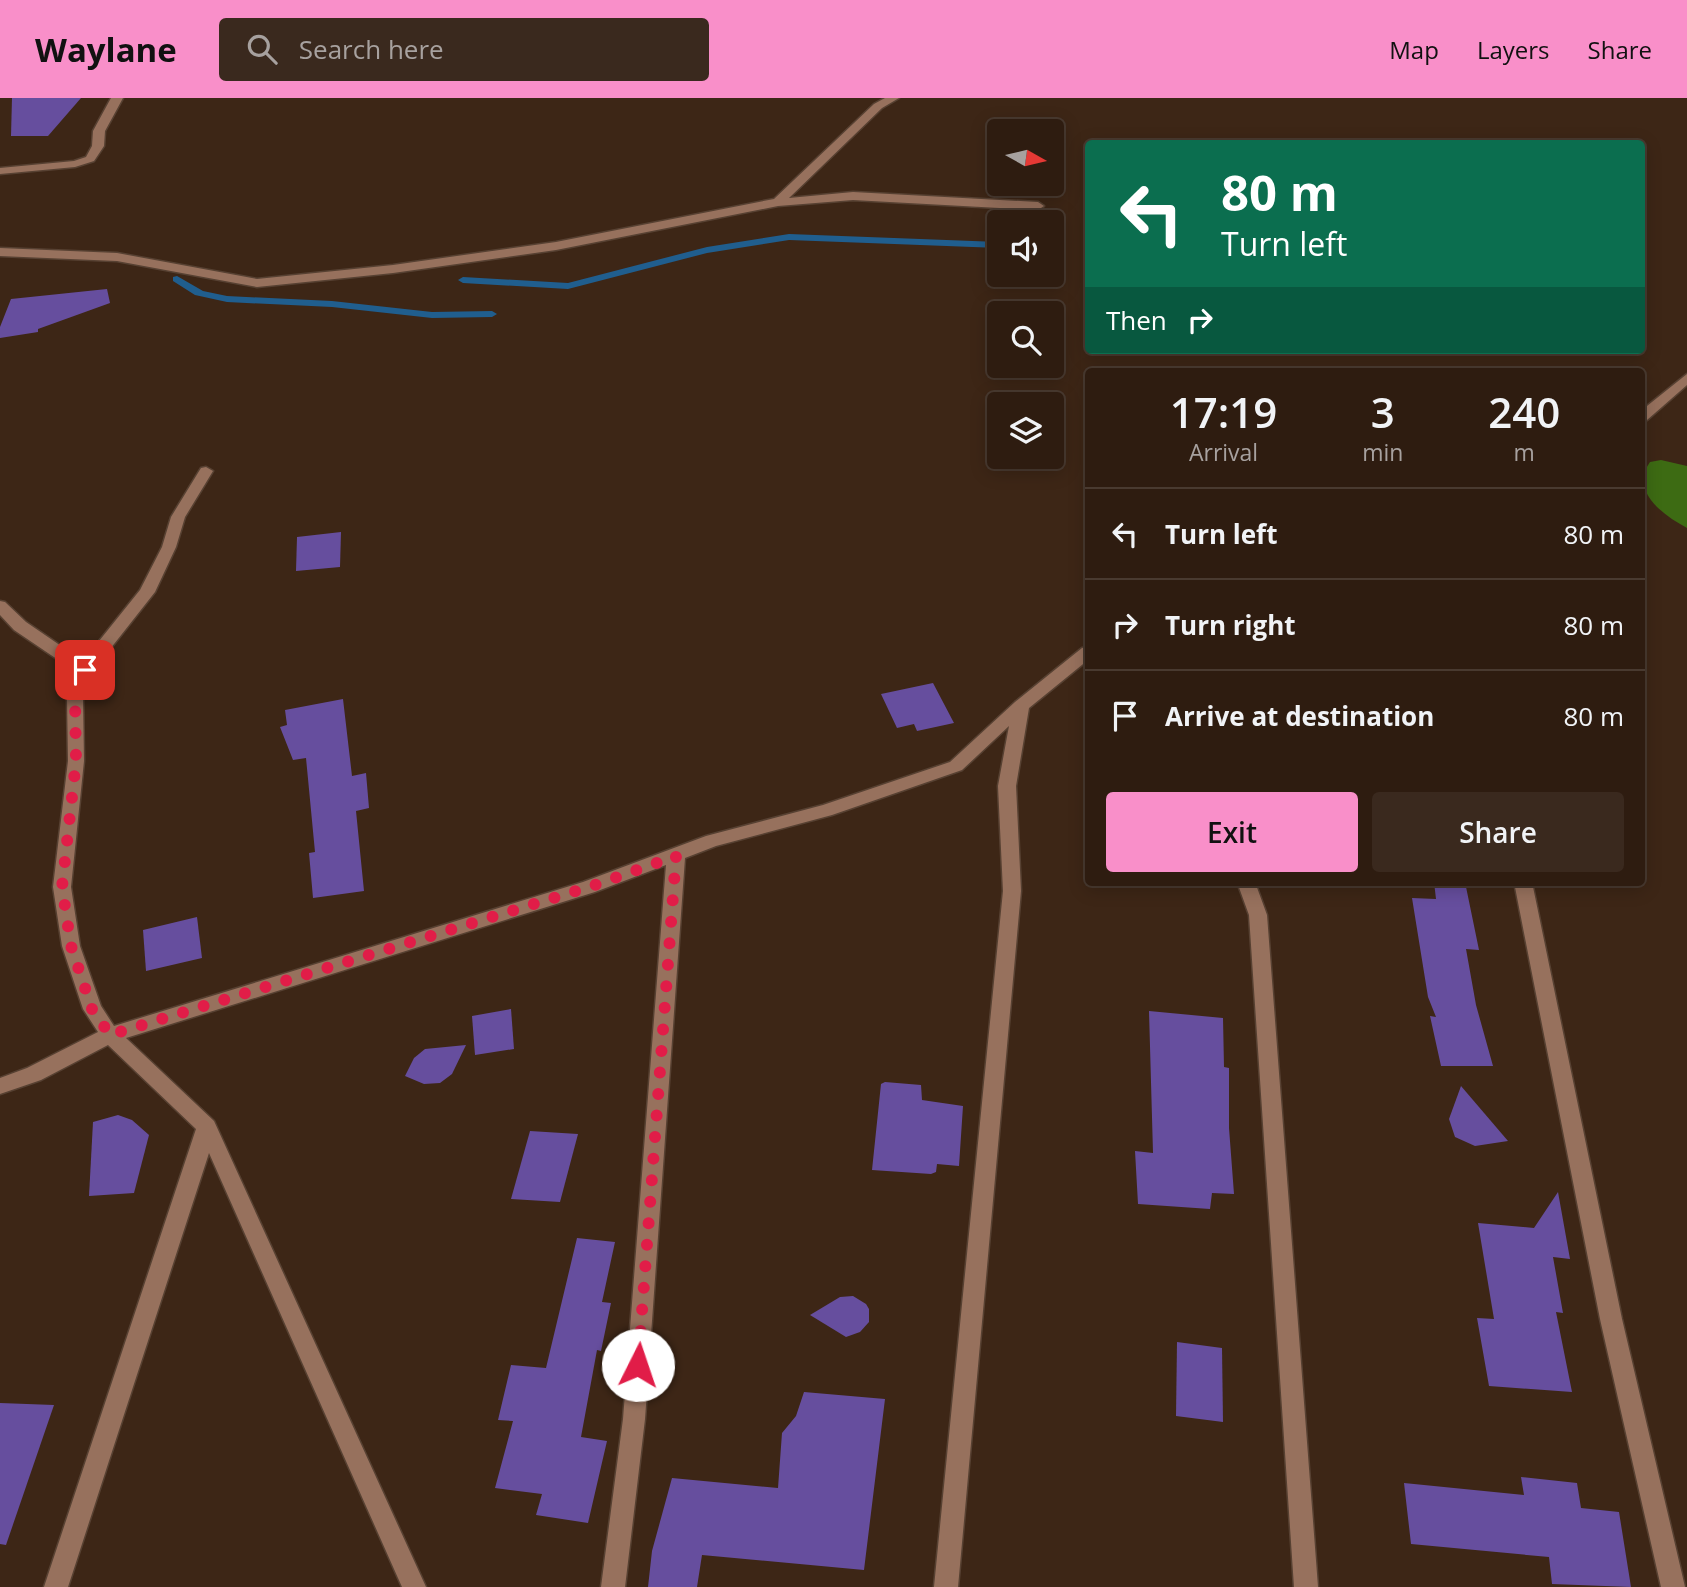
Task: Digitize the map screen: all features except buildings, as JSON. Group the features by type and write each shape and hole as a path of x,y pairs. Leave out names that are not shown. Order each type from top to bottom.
{"street":[{"path":"0,171 75,164 90,159 97,146 99,131 117,98"},
{"path":"778,202 878,106 894,98"},
{"path":"0,252 43,256 117,257 257,282 304,280 556,246 778,202 853,196 1038,206"},
{"path":"1645,414 1687,378"},
{"path":"206,471 178,517 169,547 147,592 85,670 75,698 76,761 62,887 71,946 92,1009 110,1035 207,1127 414,1587"},
{"path":"0,606 20,626 85,670"},
{"path":"0,1086 34,1074 110,1035 589,887 712,841 826,811 957,766 1021,706 1085,654"},
{"path":"947,1587 1012,891 1007,786 1021,706"},
{"path":"613,1587 634,1419 676,856"},
{"path":"1247,886 1258,915 1306,1587"},
{"path":"1524,886 1611,1319 1673,1587"},
{"path":"56,1587 207,1127"}],"green space":[{"path":"1661,460 1687,466 1687,528 1659,509 1646,492 1645,473 1650,462"}],"waterway":[{"path":"463,280 568,286 707,250 789,237 987,245"},
{"path":"177,279 199,293 227,299 332,304 432,315 492,314"}],"route":[{"path":"85,670 75,698 76,761 62,887 71,946 92,1009 110,1035 589,887 676,856 638,1365"}]}
